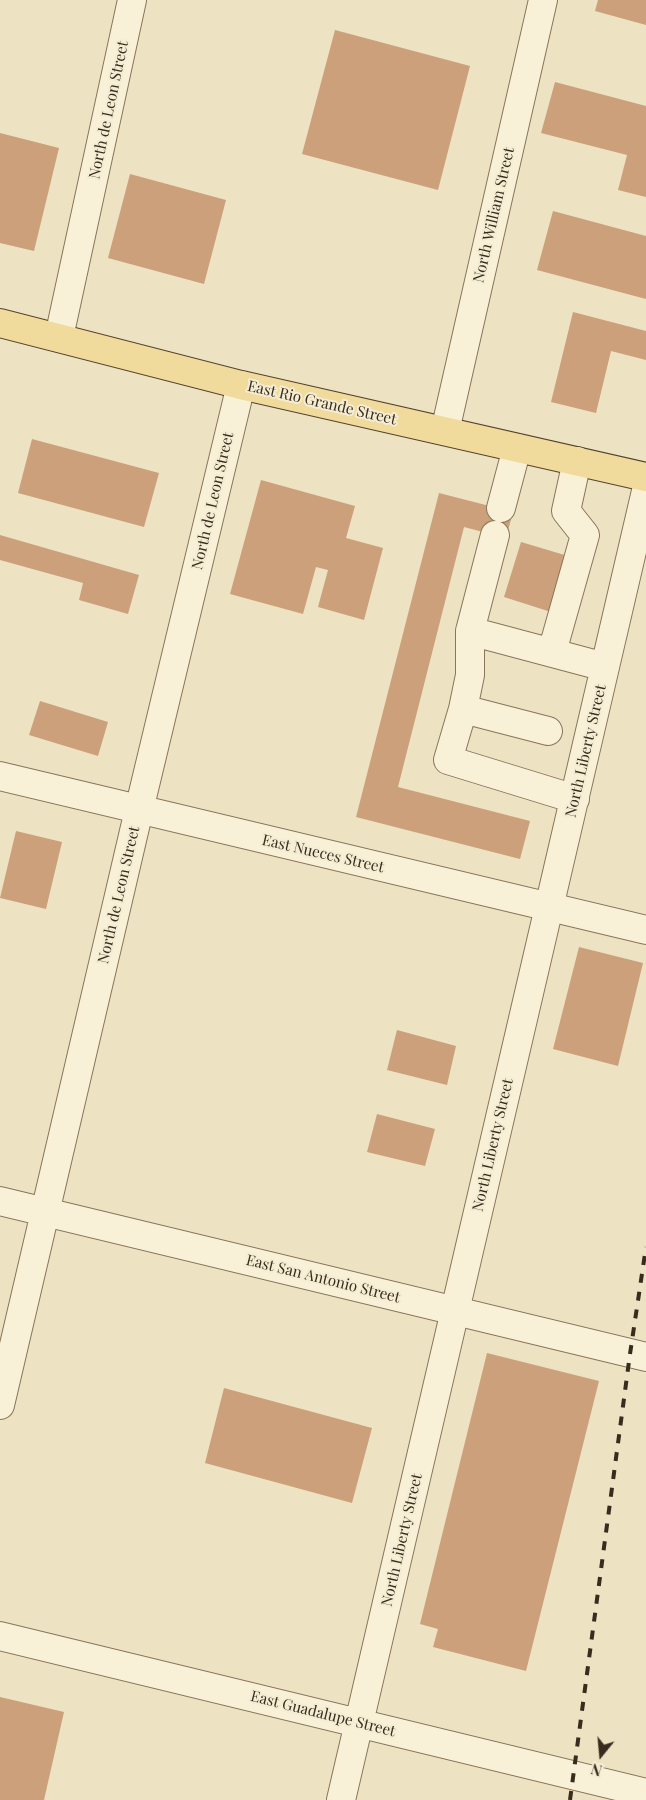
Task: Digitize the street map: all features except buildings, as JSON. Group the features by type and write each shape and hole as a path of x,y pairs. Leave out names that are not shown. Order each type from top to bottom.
{"main road":[{"name":"East Rio Grande Street","path":"0,323 241,385 646,477"}],"street":[{"name":"North de Leon Street","path":"59,337 132,0"},
{"name":"North William Street","path":"445,431 543,0"},
{"name":"North de Leon Street","path":"0,1405 139,810 241,385"},
{"path":"501,508 517,448"},
{"path":"552,652 585,535 566,511 577,461"},
{"name":"North Liberty Street","path":"342,1800 454,1311 550,908 646,491"},
{"path":"495,535 470,631 470,675 463,709 448,760 575,798"},
{"path":"470,631 605,667"},
{"path":"463,709 548,731"},
{"name":"East Nueces Street","path":"0,776 646,930"},
{"name":"East San Antonio Street","path":"0,1202 646,1357"},
{"name":"East Guadalupe Street","path":"0,1636 646,1793"}],"railway":[{"path":"570,1800 646,1247"}]}
